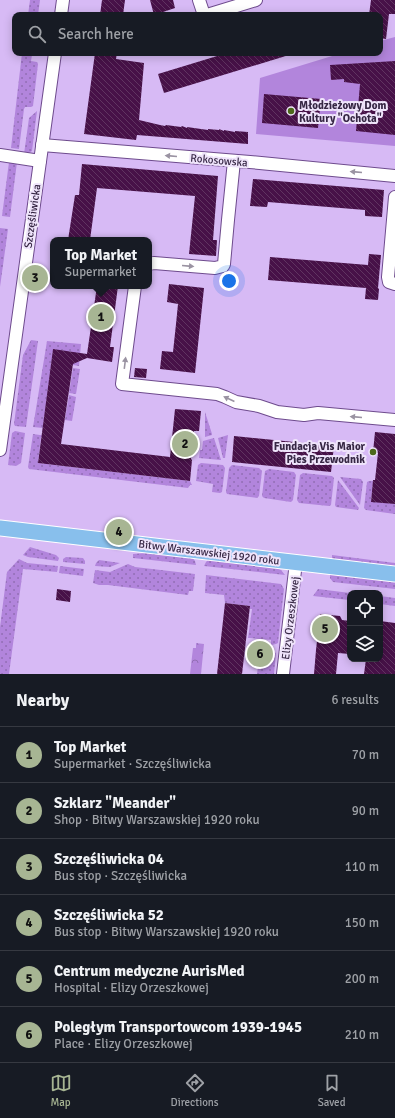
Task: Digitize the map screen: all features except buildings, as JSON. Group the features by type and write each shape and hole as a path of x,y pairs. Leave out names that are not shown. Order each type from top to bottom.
{"main road":[{"name":"Bitwy Warszawskiej 1920 roku","path":"0,528 395,574"}],"street":[{"path":"61,12 63,0"},
{"path":"199,0 203,12"},
{"path":"217,12 256,0"},
{"name":"Szczęśliwicka","path":"0,450 55,56"},
{"name":"Rokosowska","path":"42,145 395,176"},
{"path":"0,155 40,161"},
{"path":"152,263 215,268 223,266 234,161"},
{"path":"395,197 388,277 389,282 395,284"},
{"path":"135,289 122,384 217,394 236,402 259,406 277,412 304,416 318,413 395,420"},
{"name":"Elizy Orzeszkowej","path":"283,674 296,562"}],"green space":[{"path":"30,0 40,0 38,12 28,12"},
{"path":"395,37 395,146 256,134 260,78 332,56 383,56 383,40"},
{"path":"22,56 32,56 31,61 37,62 38,64 33,106 25,107 24,109 19,149 11,148"},
{"path":"37,111 32,151 24,154 29,118"},
{"path":"9,162 17,162 10,217 2,216"},
{"path":"0,228 8,229 0,287"},
{"path":"31,340 38,341 26,427 15,426 14,424 23,355"},
{"path":"47,341 81,344 79,366 73,365 74,352 53,350 43,428 33,427"},
{"path":"73,368 80,369 76,394 69,393"},
{"path":"69,395 76,397 72,421 65,420"},
{"path":"205,412 212,435 205,437"},
{"path":"15,431 25,433 21,463 16,466 8,465 12,433"},
{"path":"33,434 47,436 41,437 38,463 190,481 192,485 188,488 29,469 28,467"},
{"path":"228,435 225,458 223,458 218,438"},
{"path":"214,438 221,460 199,458 203,441"},
{"path":"201,463 223,465 225,468 222,492 212,492 213,484 196,481 198,465"},
{"path":"232,465 259,468 262,471 259,496 257,498 227,494 229,468"},
{"path":"269,469 294,472 296,475 293,500 291,502 264,498 262,496 265,471"},
{"path":"303,473 332,476 334,478 331,505 299,503 297,500 300,475"},
{"path":"340,477 361,479 363,482 360,505"},
{"path":"338,480 359,508 358,510 336,507"},
{"path":"373,481 371,501 395,504 395,514 366,510 364,508 367,482"},
{"path":"30,547 56,555 59,558 58,561 23,555"},
{"path":"146,553 192,557 196,565 133,558 133,554"},
{"path":"332,555 395,563 395,567 332,560"},
{"path":"66,557 83,558 85,564 63,562 63,559"},
{"path":"19,559 27,563 58,566 57,572 23,569 9,674 0,674 0,627 7,572"},
{"path":"209,559 275,567 281,570 285,575 204,566"},
{"path":"99,560 120,563 110,567 95,566"},
{"path":"128,564 135,567 195,574 193,591 189,591 188,595 99,585 93,583 95,570 110,572"},
{"path":"60,566 84,569 83,576 59,573"},
{"path":"330,574 395,581 395,589 333,582 330,578"},
{"path":"206,575 281,584 284,589 278,643 271,645 271,640 248,638 252,609 250,609 250,606 225,603 224,595 205,593"},
{"path":"318,589 347,593 347,600 313,596"},
{"path":"383,596 395,598 395,606 383,604"},
{"path":"196,643 204,644 201,674 190,674 193,648 196,648"},
{"path":"268,650 276,653 274,674 257,674 260,651"}],"place":[{"name":"Młodzieżowy Dom Kultury \"Ochota\"","path":"291,111"},
{"name":"Szczęśliwicka 04","path":"35,278"},
{"name":"Top Market","path":"101,317"},
{"name":"Szklarz \"Meander\"","path":"185,444"},
{"name":"Fundacja Vis Maior Pies Przewodnik","path":"373,452"},
{"name":"Szczęśliwicka 52","path":"119,532"},
{"name":"Centrum medyczne AurisMed","path":"325,629"},
{"name":"Poległym Transportowcom 1939-1945","path":"260,654"}]}
